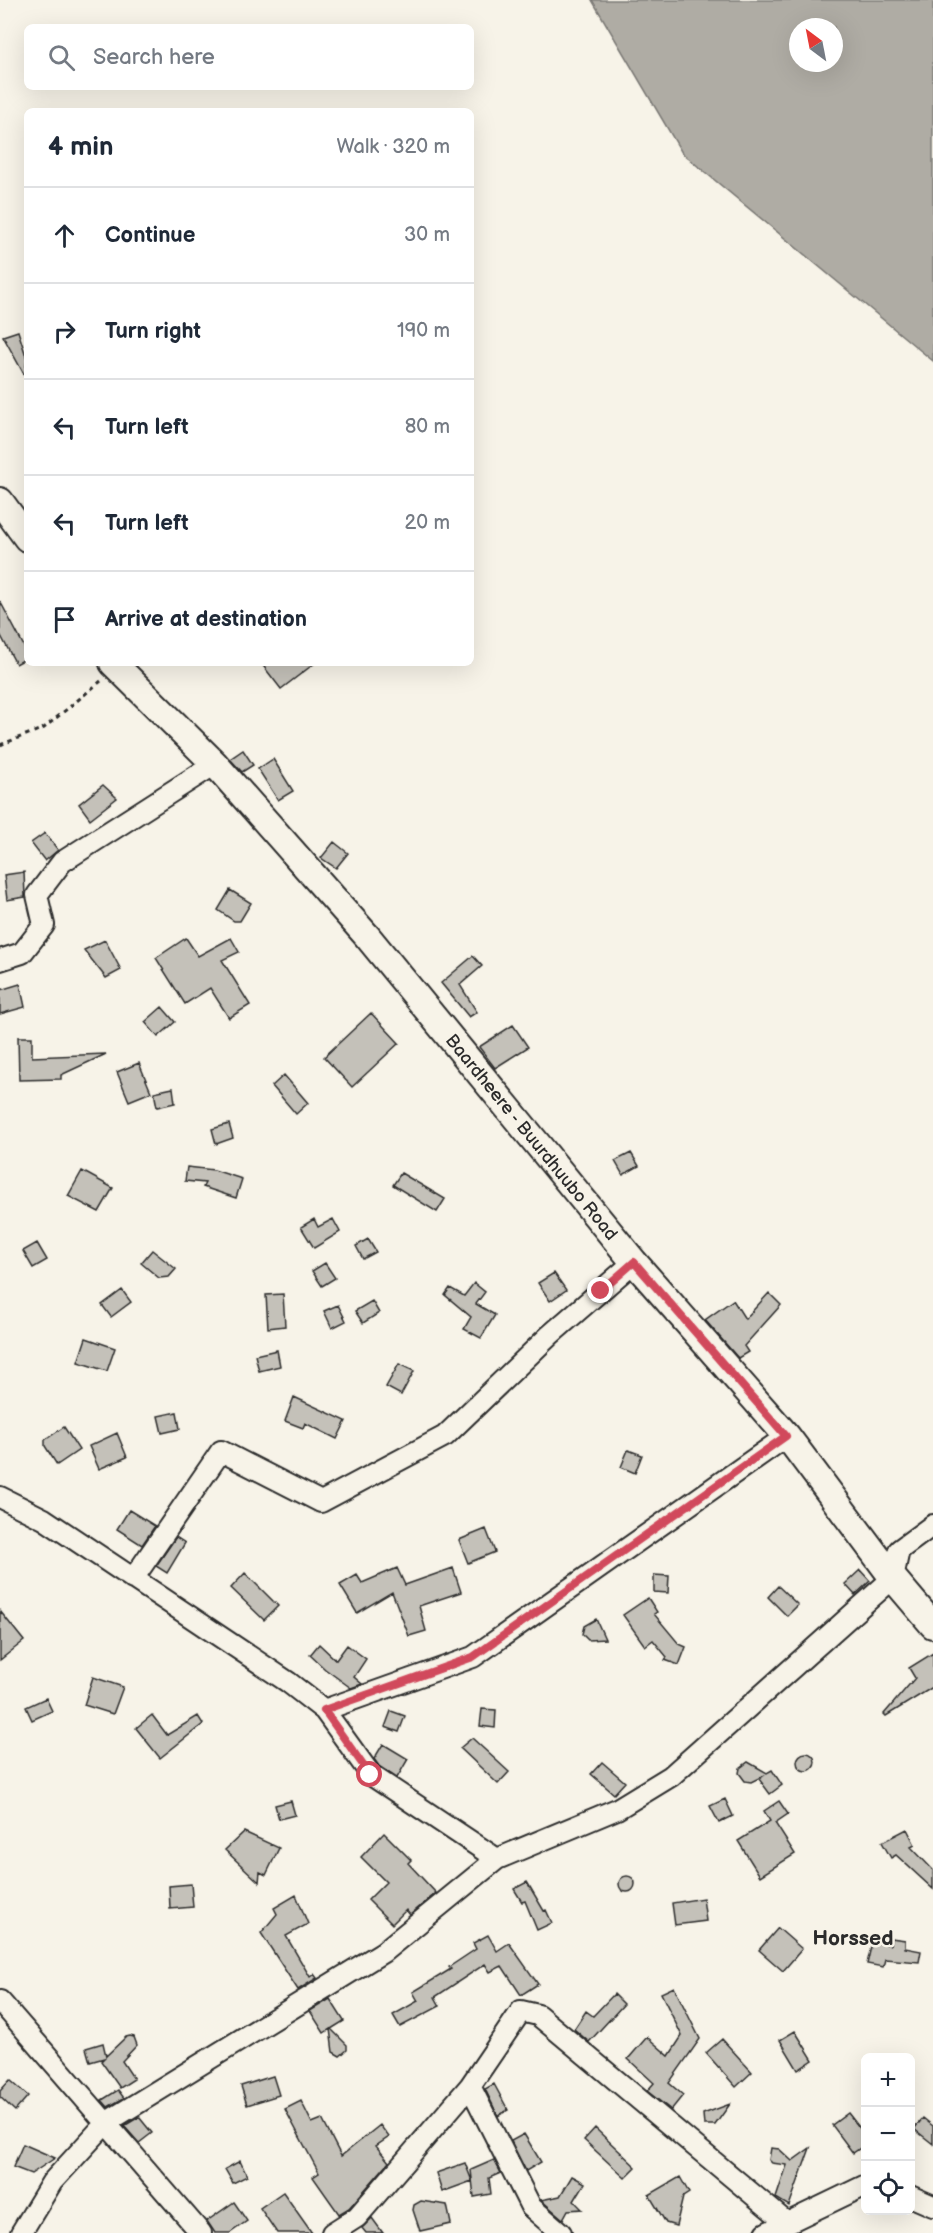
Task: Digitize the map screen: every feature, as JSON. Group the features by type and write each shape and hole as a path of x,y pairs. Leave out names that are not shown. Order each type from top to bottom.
{"main road":[{"name":"Baardheere - Buurdhuubo Road","path":"116,666 216,764 367,936 634,1262 786,1436 893,1578 933,1625"}],"street":[{"path":"0,960 22,953 44,925 37,895 62,862 216,764"},
{"path":"133,1579 221,1451 321,1502 445,1436 550,1335 634,1262"},
{"path":"324,1710 473,1657 786,1436"},
{"path":"0,1497 44,1520 288,1682 324,1710 370,1775 497,1858"},
{"path":"21,2233 52,2182 107,2122 383,1952 497,1858 617,1809 672,1776 893,1578 899,1550 933,1526"},
{"path":"0,2001 201,2233"},
{"path":"332,2233 357,2217 470,2086 521,2011 538,2015 787,2223"},
{"path":"470,2086 531,2207 561,2233"},
{"path":"766,2233 861,2187"},
{"path":"915,2198 933,2205"}],"path":[{"path":"0,745 44,728 114,666"}],"shaded area":[{"path":"592,0 933,0 933,361 682,153"}],"building":[{"path":"18,331 24,350 24,374 3,336"},
{"path":"0,601 24,646 24,660 16,664 0,634"},
{"path":"263,666 311,666 281,689"},
{"path":"243,750 253,765 242,772 230,759"},
{"path":"273,759 293,791 278,800 258,769"},
{"path":"103,785 117,798 90,819 79,804"},
{"path":"45,833 58,850 45,861 31,843"},
{"path":"334,842 348,853 336,868 321,858"},
{"path":"24,872 25,897 7,900 4,875"},
{"path":"230,890 251,903 240,921 234,921 218,910"},
{"path":"186,938 198,956 231,938 239,952 222,960 250,1005 229,1018 210,988 185,1004 156,958"},
{"path":"105,940 121,970 106,978 84,950"},
{"path":"473,956 482,966 460,985 477,1012 469,1017 441,983"},
{"path":"20,984 25,1007 0,1014 0,990"},
{"path":"162,1007 175,1022 158,1037 145,1022"},
{"path":"371,1013 399,1043 352,1087 324,1057"},
{"path":"513,1025 528,1047 495,1068 479,1047"},
{"path":"18,1037 32,1037 32,1057 106,1054 61,1075 61,1079 19,1080"},
{"path":"139,1063 151,1092 129,1101 117,1072"},
{"path":"284,1075 308,1103 296,1114 272,1086"},
{"path":"173,1088 175,1103 157,1107 154,1092"},
{"path":"229,1124 233,1138 216,1144 212,1129"},
{"path":"631,1153 639,1166 623,1175 615,1161"},
{"path":"187,1167 214,1170 242,1179 236,1198 203,1187 205,1183 185,1181"},
{"path":"82,1171 113,1188 99,1212 68,1196"},
{"path":"401,1173 445,1199 437,1212 393,1185"},
{"path":"314,1219 318,1227 333,1219 340,1232 314,1248 301,1227"},
{"path":"368,1239 376,1252 363,1259 356,1246"},
{"path":"37,1243 47,1260 33,1268 23,1251"},
{"path":"152,1250 176,1269 169,1277 159,1278 141,1263"},
{"path":"325,1263 335,1278 322,1286 312,1271"},
{"path":"554,1273 566,1290 550,1301 538,1283"},
{"path":"474,1283 485,1292 476,1304 495,1315 481,1338 464,1329 471,1317 445,1295 450,1288 464,1296"},
{"path":"122,1290 131,1302 111,1317 102,1305"},
{"path":"769,1293 781,1305 744,1346 748,1352 738,1358 705,1320 733,1300 745,1319"},
{"path":"283,1294 285,1326 268,1328 266,1295"},
{"path":"372,1301 379,1313 363,1323 355,1311"},
{"path":"338,1305 346,1321 332,1328 324,1311"},
{"path":"86,1338 115,1348 107,1371 78,1362"},
{"path":"277,1350 280,1366 259,1371 255,1355"},
{"path":"399,1364 414,1371 401,1395 386,1387"},
{"path":"294,1397 346,1421 337,1439 305,1423 303,1428 285,1421"},
{"path":"177,1412 180,1429 162,1433 158,1416"},
{"path":"64,1427 79,1450 57,1465 45,1446 45,1440"},
{"path":"117,1433 127,1457 99,1469 89,1446"},
{"path":"628,1450 642,1455 635,1473 621,1467"},
{"path":"129,1510 155,1526 142,1545 117,1529"},
{"path":"486,1529 495,1552 468,1563 459,1540"},
{"path":"176,1537 185,1543 167,1573 156,1566"},
{"path":"397,1568 405,1585 453,1568 461,1592 419,1606 426,1631 409,1636 392,1592 357,1613 340,1585 357,1575 362,1583"},
{"path":"860,1570 870,1581 855,1595 845,1584"},
{"path":"245,1573 278,1606 264,1620 231,1588"},
{"path":"654,1575 669,1576 668,1593 654,1592"},
{"path":"778,1586 798,1605 787,1616 768,1597"},
{"path":"648,1598 657,1612 654,1614 679,1644 686,1647 679,1665 665,1660 667,1657 653,1640 645,1646 623,1615"},
{"path":"0,1611 24,1641 0,1660"},
{"path":"596,1619 605,1639 588,1640 582,1634 584,1626"},
{"path":"319,1644 336,1660 347,1645 366,1659 354,1677 362,1684 351,1688 325,1669 310,1655"},
{"path":"933,1653 933,1687 886,1716 884,1714 915,1678 909,1668"},
{"path":"93,1677 123,1687 113,1714 84,1705"},
{"path":"46,1698 52,1711 32,1720 26,1707"},
{"path":"482,1709 496,1710 495,1728 480,1726"},
{"path":"391,1711 405,1716 399,1732 385,1727"},
{"path":"152,1715 167,1735 198,1716 203,1724 160,1758 136,1728"},
{"path":"472,1738 509,1772 498,1784 460,1748"},
{"path":"383,1744 408,1759 397,1778 379,1766 374,1759"},
{"path":"806,1753 812,1756 815,1762 812,1768 806,1771 800,1768 797,1762 800,1756"},
{"path":"602,1762 625,1782 614,1794 591,1774"},
{"path":"748,1762 767,1773 772,1770 782,1785 770,1794 759,1779 765,1775 751,1782 745,1781 739,1773 740,1768"},
{"path":"725,1799 733,1816 719,1823 710,1806"},
{"path":"291,1801 295,1815 279,1819 275,1805"},
{"path":"779,1801 788,1814 775,1823 795,1854 760,1876 738,1841 770,1821 764,1811"},
{"path":"907,1829 915,1845 911,1847 933,1870 933,1889 896,1855 891,1858 882,1842"},
{"path":"244,1832 279,1848 266,1875 260,1872 259,1882 225,1850"},
{"path":"384,1833 411,1860 408,1863 436,1893 410,1915 406,1910 392,1924 368,1900 386,1882 361,1857"},
{"path":"627,1876 635,1884 627,1892 619,1884"},
{"path":"527,1882 552,1923 537,1930 525,1901 522,1902 514,1889"},
{"path":"191,1884 193,1907 170,1909 169,1886"},
{"path":"296,1895 308,1924 286,1936 310,1977 314,1974 317,1978 298,1990 261,1933 277,1914 274,1908"},
{"path":"703,1898 706,1921 675,1925 672,1903"},
{"path":"778,1928 802,1949 783,1971 759,1950"},
{"path":"488,1935 497,1951 509,1943 538,1984 521,1995 502,1966 490,1972 485,1964 435,1997 440,2006 400,2027 393,2015 418,2001 413,1992 451,1969 449,1967 476,1949 473,1943"},
{"path":"891,1938 905,1940 905,1948 921,1951 919,1962 885,1959 883,1967 867,1964 872,1942 890,1945"},
{"path":"674,1987 700,2039 669,2083 683,2095 671,2110 647,2091 654,2083 628,2059 647,2037 669,2056 682,2036 661,1993"},
{"path":"614,1994 624,2004 589,2042 574,2029 586,2011 593,2016"},
{"path":"330,1999 344,2021 331,2029 347,2045 347,2050 340,2056 333,2052 330,2029 324,2033 310,2011"},
{"path":"795,2031 813,2060 798,2070 780,2040"},
{"path":"130,2036 134,2037 137,2045 122,2061 134,2079 120,2088 101,2061 104,2058 90,2062 86,2048 103,2043 106,2056"},
{"path":"722,2039 752,2072 736,2087 706,2053"},
{"path":"273,2076 279,2095 247,2105 241,2086"},
{"path":"10,2080 28,2096 15,2111 0,2097 0,2091"},
{"path":"494,2084 508,2110 498,2116 485,2089"},
{"path":"118,2090 124,2098 108,2107 102,2100"},
{"path":"301,2101 312,2123 322,2119 341,2156 380,2125 389,2137 376,2146 389,2162 349,2208 339,2214 313,2177 319,2173 285,2109"},
{"path":"730,2104 715,2125 704,2125 703,2114"},
{"path":"848,2113 861,2130 861,2147 853,2153 832,2125"},
{"path":"139,2117 152,2133 139,2143 124,2126"},
{"path":"923,2118 933,2126 933,2144 915,2130"},
{"path":"595,2128 636,2167 625,2178 584,2140"},
{"path":"524,2134 541,2162 526,2171 511,2141"},
{"path":"23,2144 55,2158 31,2174 13,2167"},
{"path":"771,2148 779,2149 792,2161 810,2148 789,2206 776,2198 787,2165 772,2163 769,2160"},
{"path":"494,2160 501,2173 489,2178 491,2194 474,2197 471,2170"},
{"path":"240,2161 247,2176 233,2183 225,2169"},
{"path":"465,2163 472,2181 442,2192 436,2173"},
{"path":"572,2176 585,2183 574,2201 582,2209 568,2210 563,2219 541,2200 560,2196"},
{"path":"680,2177 689,2193 683,2197 676,2226 666,2223 649,2195"},
{"path":"283,2192 312,2233 277,2233 260,2208"},
{"path":"421,2201 447,2205 451,2224 420,2231 413,2210 414,2205"},
{"path":"234,2202 247,2221 230,2233 215,2233 207,2221"},
{"path":"372,2218 383,2233 366,2233 362,2228"}],"district":[{"name":"Horssed","path":"853,1938"}],"route":[{"path":"370,1775 324,1710 473,1657 624,1548 786,1436 634,1262 601,1291"}]}
